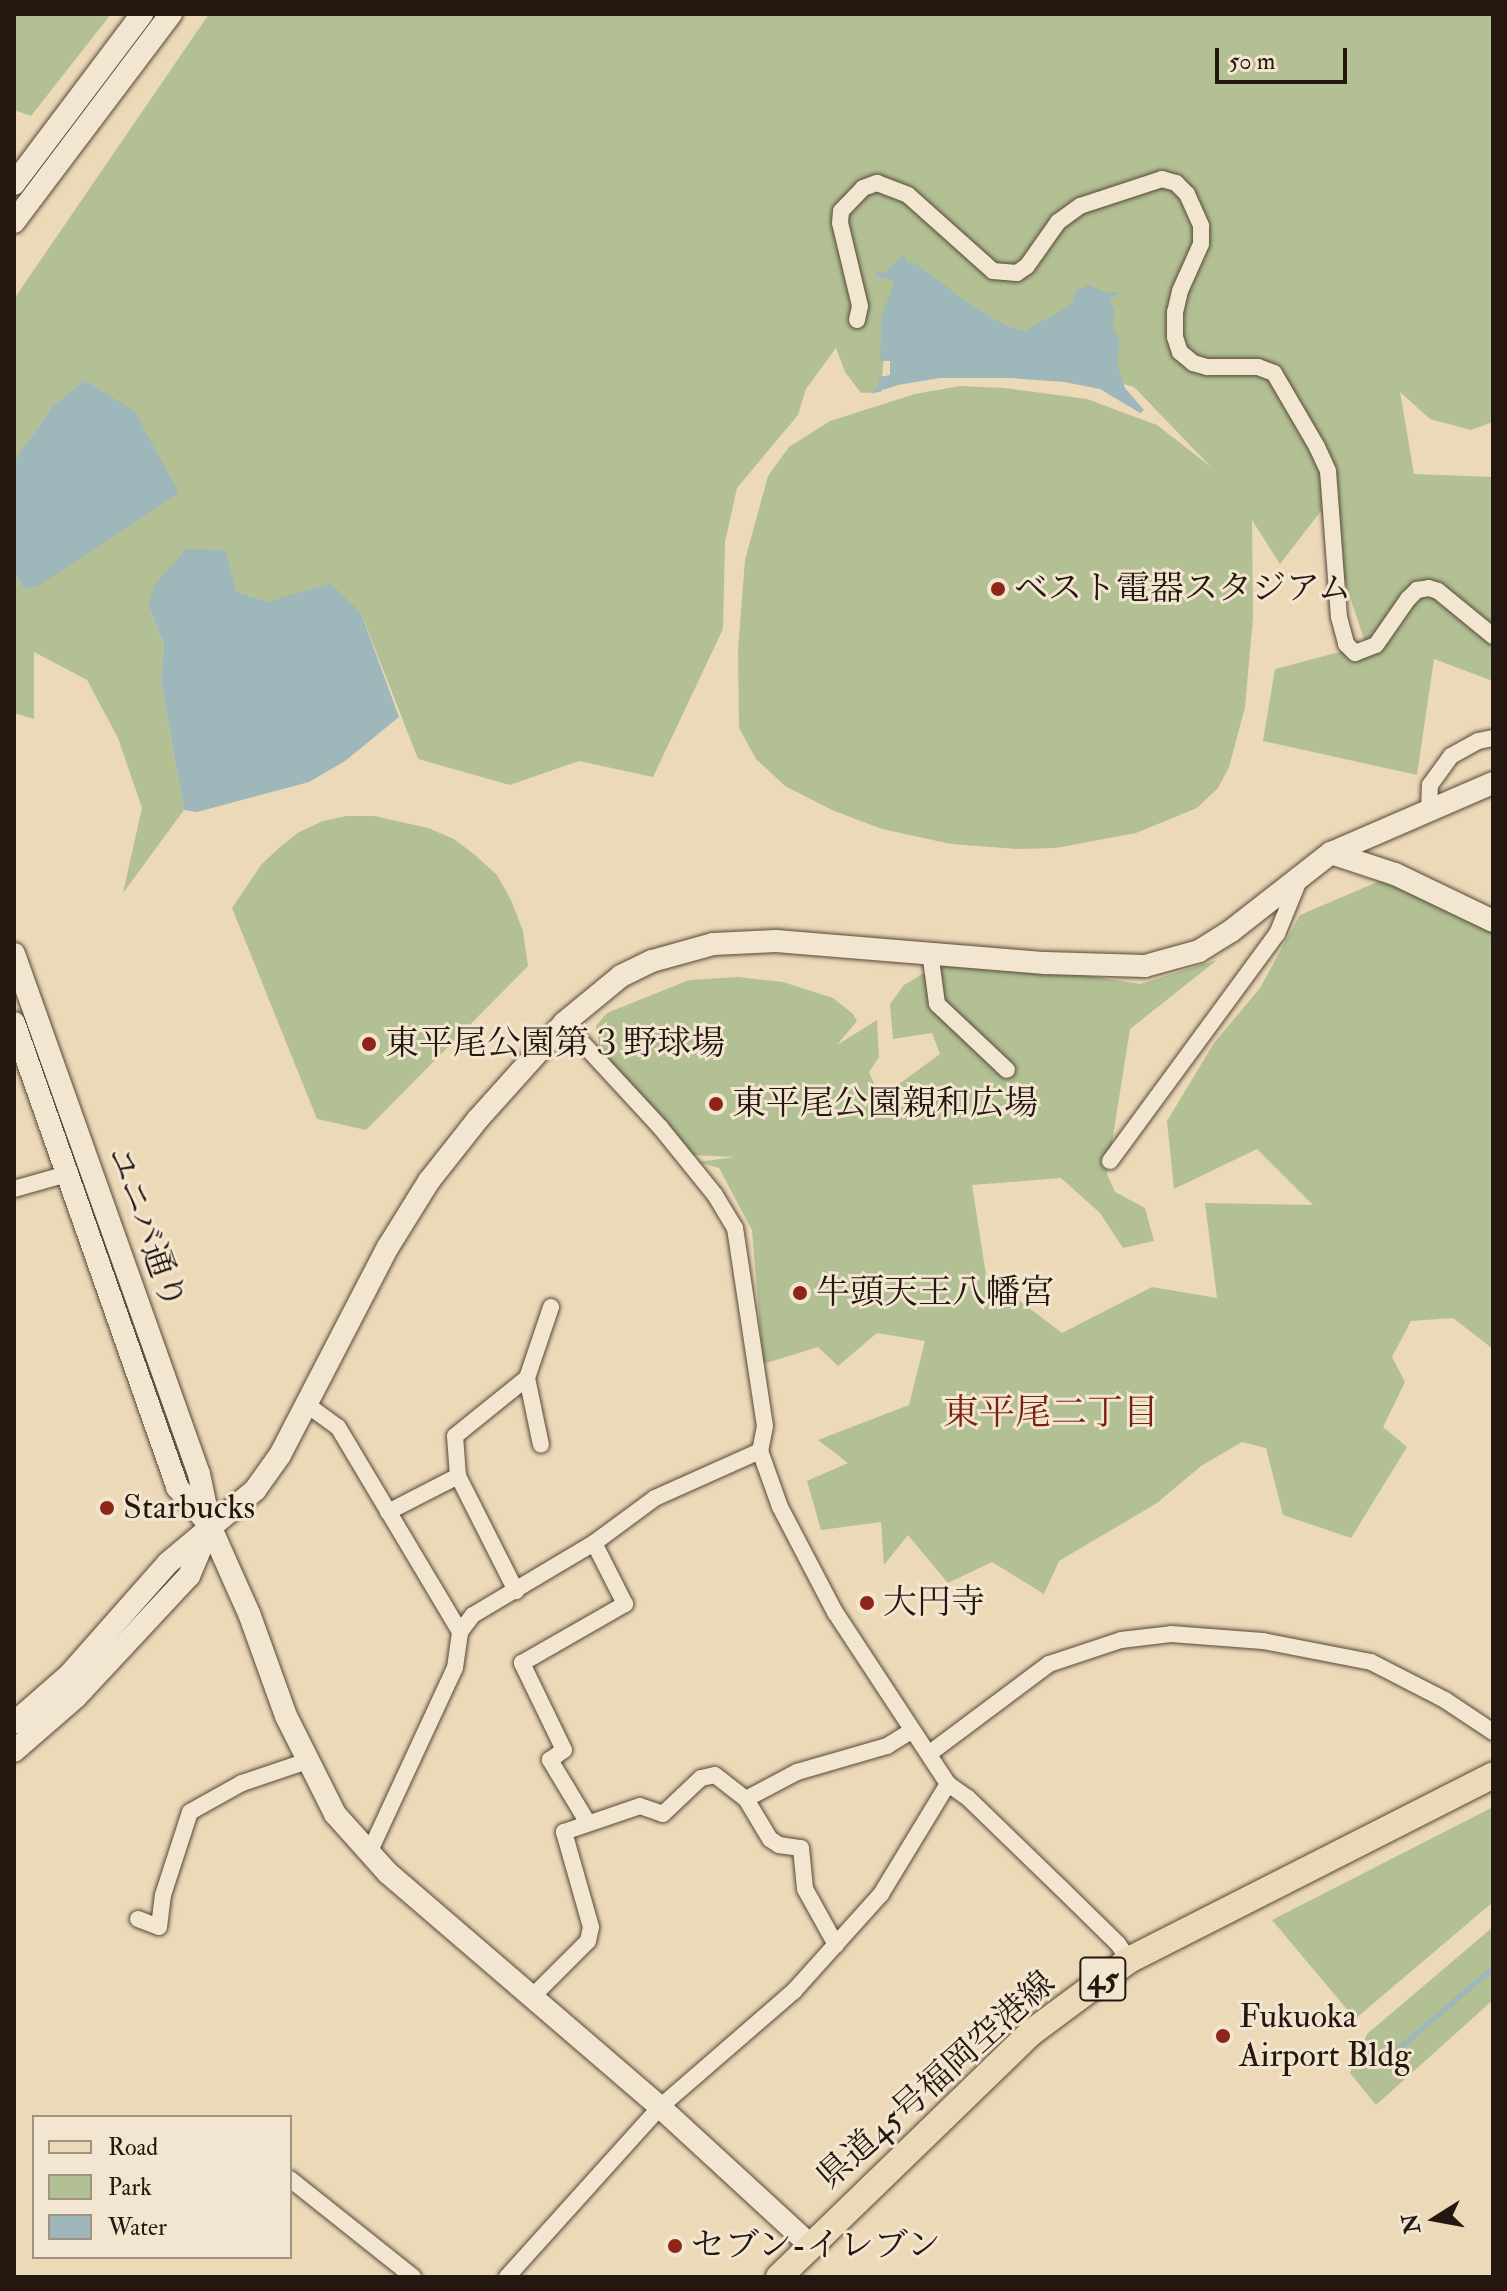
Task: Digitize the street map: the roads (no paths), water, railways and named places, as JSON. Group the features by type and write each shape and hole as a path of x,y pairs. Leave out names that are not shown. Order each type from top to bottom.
{"main road":[{"name":"県道45号福岡空港線","path":"779,2277 1032,2032 1129,1960 1493,1775"}],"street":[{"path":"14,184 142,14"},
{"path":"14,222 171,14"},
{"path":"857,320 860,306 840,223 841,211 863,188 877,183 908,195 993,271 1017,273 1027,266 1058,222 1080,206 1162,179 1176,183 1187,194 1201,235 1201,244 1180,291 1175,312 1175,337 1180,352 1193,363 1207,367 1258,367 1274,373 1317,447 1330,483 1339,617 1346,644 1355,653 1376,645 1408,599 1417,590 1429,588 1438,591 1493,636"},
{"path":"1429,811 1430,785 1451,756 1478,741 1493,738"},
{"path":"14,1723 69,1675 168,1563 255,1490 280,1455 388,1247 429,1181 478,1119 564,1023 621,976 652,961 713,944 776,941 1113,968 1145,966 1199,951 1231,931 1331,853 1493,783"},
{"path":"1331,853 1395,874 1493,921"},
{"path":"1110,1161 1277,934 1301,877"},
{"path":"930,952 937,1004 1007,1070"},
{"name":"ユニバ通り","path":"14,954 199,1474 210,1526"},
{"name":"ユニバ通り","path":"14,1023 177,1487 210,1526"},
{"path":"564,1023 660,1127 715,1195 735,1228 765,1426 760,1451 780,1507 805,1558 911,1731 930,1753 948,1784 968,1798 1040,1868 1118,1944 1129,1960"},
{"path":"14,1189 67,1174"},
{"path":"541,1445 527,1378 551,1307"},
{"path":"516,1591 458,1476 455,1436 527,1378"},
{"path":"306,1404 338,1427 460,1632"},
{"path":"369,1853 455,1668 460,1632 473,1615 594,1543 655,1498 760,1451"},
{"path":"388,1512 458,1476"},
{"path":"14,1751 76,1697 189,1576 210,1526"},
{"path":"210,1526 250,1616 307,1761 335,1814 369,1853 470,1947 660,2107 810,2245"},
{"path":"588,1823 550,1760 564,1750 522,1663 625,1604 594,1543"},
{"path":"930,1753 1049,1664 1092,1647 1171,1634 1263,1641 1371,1662 1445,1700 1493,1732"},
{"path":"746,1799 797,1772 887,1746 911,1731"},
{"path":"138,1919 159,1927 163,1895 190,1812 242,1783 307,1761"},
{"path":"532,1997 588,1941 591,1927 564,1832 640,1806 663,1814 701,1778 715,1775 746,1799 770,1839 779,1845 801,1848 805,1889 836,1945"},
{"path":"507,2277 660,2107 794,1991 836,1945 881,1894 948,1784"},
{"path":"292,2181 413,2277"}],"water":[{"path":"904,254 907,262 915,263 968,303 1006,326 1024,331 1070,306 1077,290 1089,285 1107,293 1120,292 1110,300 1115,313 1112,327 1119,339 1118,366 1125,388 1144,410 1140,413 1100,389 1064,382 1010,378 940,378 898,385 871,394 878,386 879,377 890,375 890,361 880,361 882,314 895,281 876,277 877,271 885,273"},
{"path":"85,380 135,412 179,493 38,586 24,590 14,571 14,461 52,407"},
{"path":"186,549 225,550 236,591 268,602 330,583 361,613 399,717 345,761 309,782 197,812 184,810 161,682 164,645 148,605 155,584"}],"waterway":[{"path":"1394,2052 1493,1967"}],"place":[{"name":"ベスト電器スタジアム","path":"998,589"},
{"name":"東平尾公園第３野球場","path":"369,1044"},
{"name":"東平尾公園親和広場","path":"716,1104"},
{"name":"牛頭天王八幡宮","path":"800,1293"},
{"name":"Starbucks","path":"107,1508"},
{"name":"大円寺","path":"867,1603"},
{"name":"Fukuoka Airport Bldg","path":"1223,2036"},
{"name":"セブン-イレブン","path":"675,2246"}],"district":[{"name":"東平尾二丁目","path":"1051,1413"}]}
